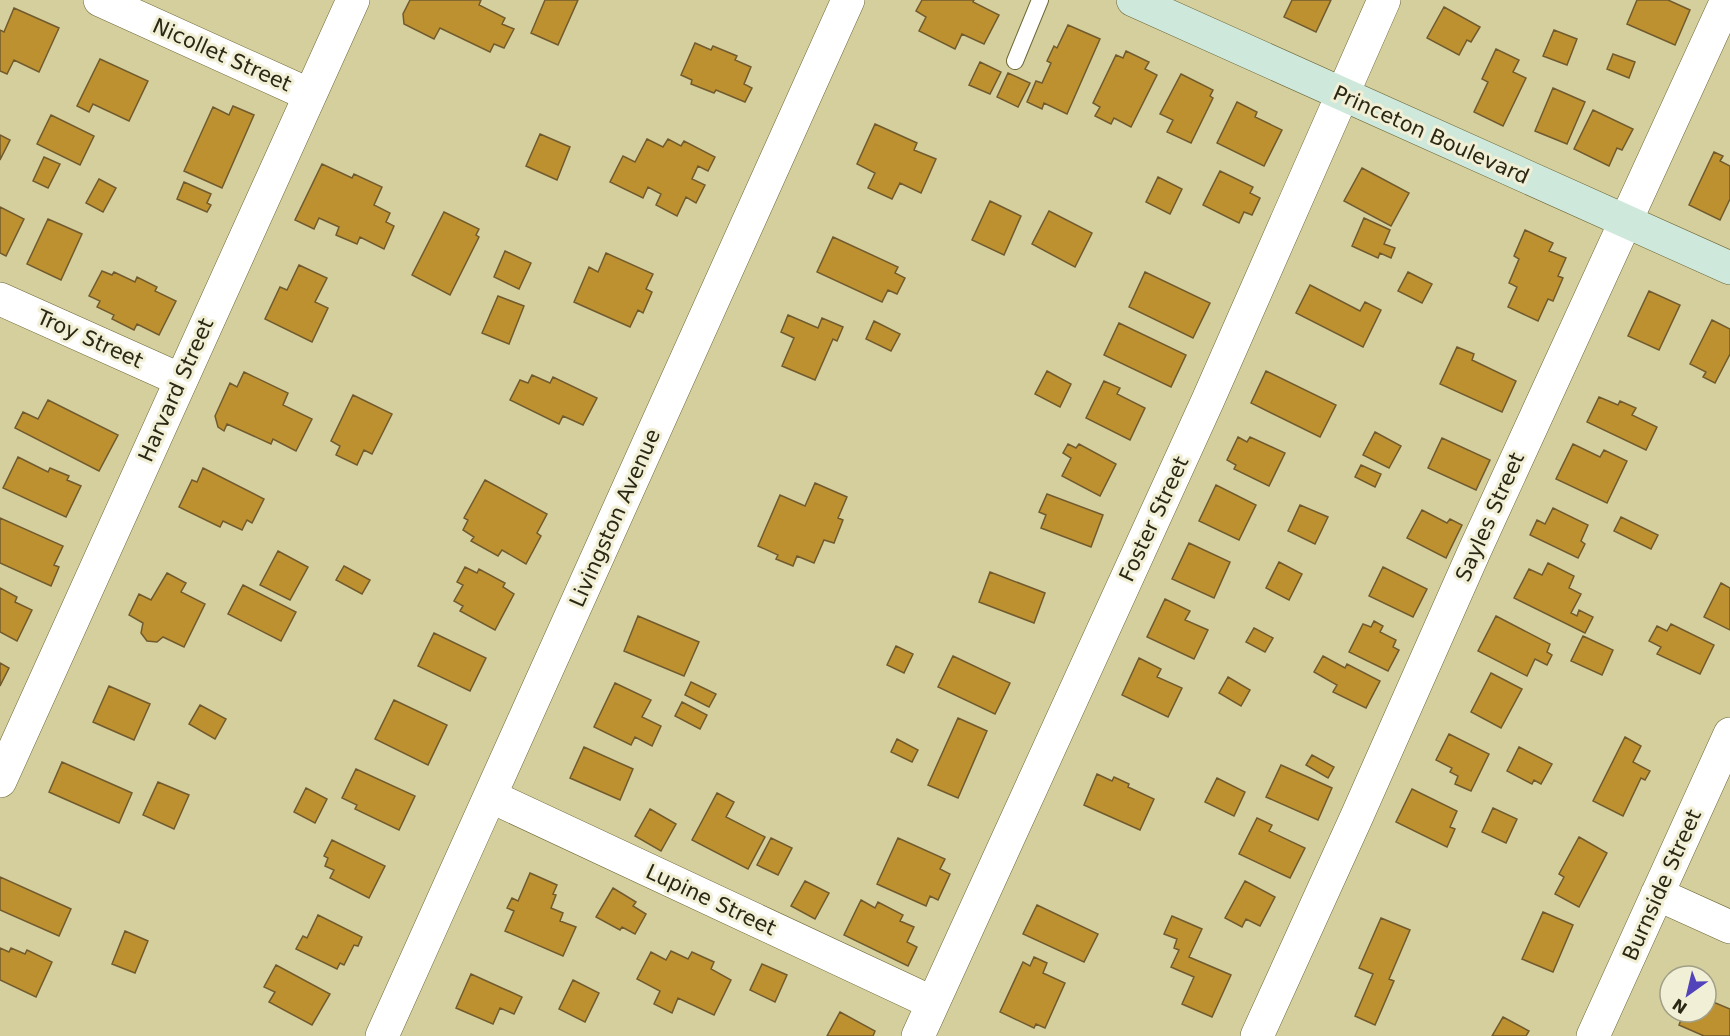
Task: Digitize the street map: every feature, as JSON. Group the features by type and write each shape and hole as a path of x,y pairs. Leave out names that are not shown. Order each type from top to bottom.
{"street":[{"name":"Nicollet Street","path":"100,0 310,95"},
{"name":"Harvard Street","path":"0,781 353,0"},
{"name":"Livingston Avenue","path":"382,1036 848,0"},
{"name":"Princeton Boulevard","path":"1133,0 1730,268"},
{"name":"Foster Street","path":"918,1036 1208,399 1384,0"},
{"name":"Sayles Street","path":"1257,1036 1726,0"},
{"name":"Troy Street","path":"0,298 181,380"},
{"name":"Burnside Street","path":"1593,1036 1730,734"},
{"name":"Lupine Street","path":"490,796 933,1003"},
{"path":"1658,894 1730,927"}],"lane":[{"path":"1015,61 1040,0"}],"building":[{"path":"410,0 481,0 479,5 505,18 502,24 514,29 504,48 494,44 490,52 440,28 434,39 404,24 403,14"},
{"path":"545,0 578,0 558,45 531,33"},
{"path":"922,0 974,0 973,2 999,15 984,44 962,34 955,49 919,31 926,17 916,11"},
{"path":"1292,0 1331,0 1316,32 1284,17"},
{"path":"1637,0 1668,0 1690,10 1675,45 1627,24"},
{"path":"1444,7 1480,27 1471,42 1467,40 1459,55 1427,38"},
{"path":"14,8 59,28 39,72 14,60 7,74 0,71 0,30 4,32"},
{"path":"1068,25 1100,39 1067,114 1044,103 1042,109 1027,102 1036,81 1042,83 1051,63 1047,61 1054,46 1057,48"},
{"path":"1554,30 1577,39 1567,65 1543,56"},
{"path":"695,43 711,50 713,46 737,56 735,60 751,67 744,84 752,88 745,102 716,90 714,93 691,84 692,80 681,75"},
{"path":"1496,49 1519,60 1513,72 1526,78 1503,126 1474,112 1488,82 1482,79"},
{"path":"1126,51 1149,62 1145,69 1157,75 1131,127 1114,118 1111,124 1095,116 1100,107 1093,103 1116,55 1123,58"},
{"path":"1613,54 1635,62 1629,78 1607,69"},
{"path":"100,59 148,81 129,121 93,104 89,112 77,106"},
{"path":"980,62 1001,72 990,94 969,85"},
{"path":"1008,73 1030,83 1018,107 997,97"},
{"path":"1181,74 1213,90 1210,96 1213,98 1191,143 1167,132 1173,120 1160,114"},
{"path":"1553,88 1585,102 1567,144 1535,131"},
{"path":"1237,102 1257,112 1255,117 1282,130 1264,166 1217,143"},
{"path":"233,106 254,115 222,188 184,171 213,107 229,115"},
{"path":"1593,110 1633,129 1622,150 1617,148 1609,166 1574,149"},
{"path":"51,115 94,136 80,165 37,144"},
{"path":"875,124 917,143 914,150 936,159 921,193 900,183 892,199 868,188 875,173 857,164"},
{"path":"540,134 570,147 557,180 526,166"},
{"path":"0,135 10,140 0,160"},
{"path":"647,139 663,147 668,139 681,146 684,141 715,157 708,171 698,166 692,179 705,185 696,203 686,197 677,216 656,205 661,194 648,187 643,198 610,182 623,156 635,162"},
{"path":"1714,152 1723,156 1720,161 1730,166 1730,199 1720,220 1689,205"},
{"path":"44,157 60,164 48,188 33,181"},
{"path":"322,164 352,178 354,174 382,187 374,205 390,213 386,222 394,226 384,249 360,237 357,244 336,235 339,227 319,218 314,229 295,220"},
{"path":"1362,168 1409,193 1391,226 1344,201"},
{"path":"1220,171 1253,187 1250,193 1260,198 1252,215 1244,212 1239,223 1203,205"},
{"path":"1158,177 1182,189 1170,214 1146,202"},
{"path":"99,179 116,188 103,212 86,203"},
{"path":"184,182 211,194 207,203 211,205 207,212 177,199"},
{"path":"990,201 1021,216 1004,255 972,240"},
{"path":"0,207 24,219 6,256 0,253"},
{"path":"1049,211 1092,233 1075,267 1032,244"},
{"path":"444,212 479,229 476,235 479,237 450,295 412,275"},
{"path":"1364,218 1390,230 1384,244 1395,248 1391,258 1380,253 1378,258 1352,246"},
{"path":"48,219 82,234 61,280 27,264"},
{"path":"1525,230 1553,243 1549,251 1566,258 1558,276 1563,278 1553,301 1548,299 1538,321 1508,307 1517,287 1509,283 1519,259 1514,256"},
{"path":"833,237 898,267 895,273 905,278 897,294 888,290 882,302 817,272"},
{"path":"505,251 531,263 519,289 494,277"},
{"path":"606,253 653,274 646,289 652,292 643,313 638,310 630,327 574,302 589,267 598,272"},
{"path":"299,265 327,278 315,302 328,308 312,342 265,319 280,287 287,290"},
{"path":"102,271 112,275 114,272 135,282 137,277 157,287 155,291 176,301 159,335 137,324 134,330 112,319 114,315 97,307 100,301 89,296"},
{"path":"1145,272 1210,303 1193,338 1129,307"},
{"path":"1408,272 1432,284 1422,303 1398,291"},
{"path":"1310,285 1360,311 1365,302 1381,310 1363,347 1296,313"},
{"path":"1649,291 1680,305 1659,350 1628,336"},
{"path":"498,296 524,306 509,344 482,333"},
{"path":"788,315 818,328 822,318 843,327 837,341 833,339 815,380 782,366 794,338 781,332"},
{"path":"1712,320 1730,329 1730,354 1715,383 1703,377 1706,372 1690,364"},
{"path":"874,321 900,334 891,351 866,339"},
{"path":"1119,323 1186,355 1171,387 1104,355"},
{"path":"1457,347 1474,354 1472,360 1516,381 1502,412 1440,384"},
{"path":"1047,371 1071,384 1060,407 1035,394"},
{"path":"1266,371 1336,405 1320,437 1251,403"},
{"path":"244,372 288,393 283,405 312,419 296,451 273,439 271,444 227,424 224,431 218,427 215,416 230,383 237,387"},
{"path":"532,375 550,383 553,377 597,398 583,425 563,416 559,424 510,400 520,380 528,383"},
{"path":"1104,381 1120,388 1117,394 1145,408 1130,440 1086,418"},
{"path":"353,395 392,414 372,454 364,450 357,465 336,455 340,446 331,441"},
{"path":"1599,397 1618,405 1620,401 1636,408 1632,415 1657,427 1646,450 1587,422"},
{"path":"48,400 118,435 99,471 15,428 23,412 38,419"},
{"path":"1375,432 1401,446 1389,468 1363,455"},
{"path":"1238,437 1247,442 1250,437 1285,453 1269,486 1234,469 1236,465 1227,460"},
{"path":"1442,438 1490,460 1476,490 1428,468"},
{"path":"1068,444 1076,448 1079,444 1116,464 1100,496 1062,476 1071,458 1063,453"},
{"path":"1573,444 1600,457 1604,450 1627,461 1607,503 1556,479"},
{"path":"18,457 48,472 50,468 69,476 67,480 81,486 66,517 3,488"},
{"path":"1361,465 1381,474 1375,487 1355,477"},
{"path":"203,468 264,499 252,523 247,520 242,530 223,521 220,527 179,507 192,480 197,482"},
{"path":"485,480 547,514 537,533 541,536 526,564 502,550 498,556 471,541 474,537 463,530 468,520 464,518"},
{"path":"815,483 847,497 838,518 843,520 834,543 824,540 814,563 797,556 793,566 776,559 778,555 758,546 780,495 805,506"},
{"path":"1216,485 1256,505 1239,540 1199,521"},
{"path":"1047,494 1103,515 1091,547 1041,528 1046,515 1039,512"},
{"path":"1300,505 1328,517 1315,544 1288,531"},
{"path":"1553,508 1588,525 1581,541 1585,544 1578,558 1530,535 1537,520 1545,524"},
{"path":"1422,510 1447,523 1450,519 1462,525 1446,558 1407,538"},
{"path":"1621,517 1658,535 1651,549 1614,531"},
{"path":"0,518 63,546 54,565 59,567 51,586 0,563"},
{"path":"1189,543 1230,562 1214,598 1172,579"},
{"path":"278,551 308,567 290,600 260,585"},
{"path":"1279,562 1302,574 1289,600 1266,588"},
{"path":"1548,563 1574,576 1569,588 1581,594 1571,613 1577,616 1579,610 1593,617 1585,633 1514,598 1529,569 1542,575"},
{"path":"344,566 370,580 362,594 336,580"},
{"path":"465,567 477,573 479,569 505,583 503,587 514,594 495,630 460,611 463,606 454,601 463,585 457,582"},
{"path":"1383,567 1427,589 1413,617 1369,596"},
{"path":"990,572 1045,593 1034,623 979,602"},
{"path":"167,573 186,583 181,592 205,604 184,647 163,637 157,642 147,641 141,633 143,623 129,615 139,594 151,600"},
{"path":"1721,583 1730,588 1730,630 1704,617"},
{"path":"243,585 296,612 281,641 228,614"},
{"path":"0,588 17,597 15,602 32,610 17,641 0,632"},
{"path":"1165,599 1190,611 1185,620 1208,630 1194,659 1147,637"},
{"path":"638,616 699,642 684,676 624,651"},
{"path":"1496,616 1550,644 1547,652 1552,655 1547,665 1535,659 1527,676 1478,651"},
{"path":"1374,621 1383,626 1380,632 1396,640 1393,647 1399,650 1388,671 1349,652 1363,624 1371,627"},
{"path":"1671,624 1714,645 1700,674 1657,654 1661,647 1649,641 1657,626 1667,631"},
{"path":"1254,628 1273,638 1265,652 1246,642"},
{"path":"434,633 486,658 470,691 418,666"},
{"path":"1583,636 1613,650 1602,675 1571,661"},
{"path":"896,646 913,654 904,673 887,665"},
{"path":"953,656 1010,683 995,714 938,687"},
{"path":"1323,656 1345,668 1347,664 1380,681 1366,708 1333,692 1337,685 1314,672"},
{"path":"1139,658 1161,669 1157,677 1182,688 1168,717 1122,695"},
{"path":"0,663 9,668 0,686"},
{"path":"1491,673 1522,689 1501,728 1471,712"},
{"path":"1228,677 1250,690 1241,706 1219,693"},
{"path":"691,682 716,694 709,707 685,695"},
{"path":"615,683 651,700 642,717 661,726 652,746 635,737 631,745 594,727"},
{"path":"109,686 150,704 134,740 93,722"},
{"path":"394,700 447,725 428,765 375,739"},
{"path":"682,702 707,715 700,729 675,716"},
{"path":"200,705 226,719 215,739 189,724"},
{"path":"958,718 987,731 958,798 928,785"},
{"path":"1449,734 1489,754 1471,791 1455,784 1458,776 1450,772 1452,768 1436,760"},
{"path":"1625,737 1641,746 1633,762 1650,771 1645,780 1641,778 1623,816 1593,801"},
{"path":"897,739 918,750 912,762 891,752"},
{"path":"584,747 633,769 620,800 570,778"},
{"path":"1519,747 1552,764 1541,784 1534,780 1532,784 1507,771"},
{"path":"1312,755 1334,767 1328,778 1306,765"},
{"path":"62,762 132,793 119,823 49,792"},
{"path":"1281,765 1332,788 1318,820 1266,797"},
{"path":"356,769 415,796 399,830 355,809 357,805 342,798"},
{"path":"1097,774 1112,781 1114,777 1129,784 1128,787 1154,799 1140,830 1084,805"},
{"path":"1217,778 1245,792 1234,816 1205,802"},
{"path":"158,782 189,795 174,829 143,815"},
{"path":"306,788 327,799 315,823 294,812"},
{"path":"1412,789 1457,811 1450,827 1455,829 1447,847 1396,822"},
{"path":"717,793 734,802 726,817 765,837 748,869 692,840"},
{"path":"1493,808 1517,819 1506,843 1482,832"},
{"path":"650,809 676,824 661,851 635,836"},
{"path":"1257,818 1272,825 1269,831 1305,848 1290,878 1239,854"},
{"path":"1579,837 1607,853 1579,907 1555,894 1564,877 1559,874"},
{"path":"771,838 792,848 778,875 757,865"},
{"path":"898,838 945,859 940,869 950,874 938,900 930,896 926,906 877,884"},
{"path":"332,840 385,866 369,898 330,878 334,870 325,866 328,858 324,856"},
{"path":"530,873 557,885 551,908 563,913 560,921 576,927 563,956 505,931 514,911 507,908 512,898 518,901"},
{"path":"0,877 71,909 59,936 0,910"},
{"path":"805,881 829,893 815,919 791,906"},
{"path":"1245,881 1275,897 1260,926 1246,919 1242,927 1225,918"},
{"path":"613,888 636,902 633,906 646,914 635,934 622,927 620,930 596,917"},
{"path":"861,900 875,908 878,902 903,915 900,921 914,927 907,942 917,947 908,966 844,935"},
{"path":"1037,905 1098,934 1084,962 1023,934"},
{"path":"1543,912 1573,925 1553,972 1522,959"},
{"path":"318,915 362,937 358,946 354,945 344,965 340,963 337,969 296,949 303,936 307,938"},
{"path":"1172,916 1202,929 1189,957 1231,975 1212,1017 1182,1004 1194,977 1171,967 1179,950 1174,948 1177,939 1164,934"},
{"path":"1381,918 1410,930 1389,979 1394,981 1375,1025 1355,1016 1373,974 1359,968"},
{"path":"125,931 148,941 135,973 112,964"},
{"path":"0,948 9,952 11,948 25,954 27,950 52,962 36,997 0,980"},
{"path":"671,951 688,959 692,952 714,962 711,969 731,980 714,1015 678,998 672,1013 654,1004 660,991 637,979 651,952 666,960"},
{"path":"1034,957 1047,963 1043,973 1065,983 1045,1028 1036,1024 1034,1028 1000,1012 1023,962 1030,966"},
{"path":"762,964 787,975 775,1002 750,990"},
{"path":"276,965 330,994 312,1025 269,1002 275,992 264,987"},
{"path":"471,974 522,997 514,1014 500,1008 493,1024 456,1008"},
{"path":"573,980 599,993 585,1022 559,1009"},
{"path":"1718,1004 1730,1009 1730,1036 1704,1036 1679,1025 1718,1024"},
{"path":"840,1012 875,1031 873,1036 827,1036"},
{"path":"1503,1017 1529,1031 1526,1036 1492,1036"}]}
